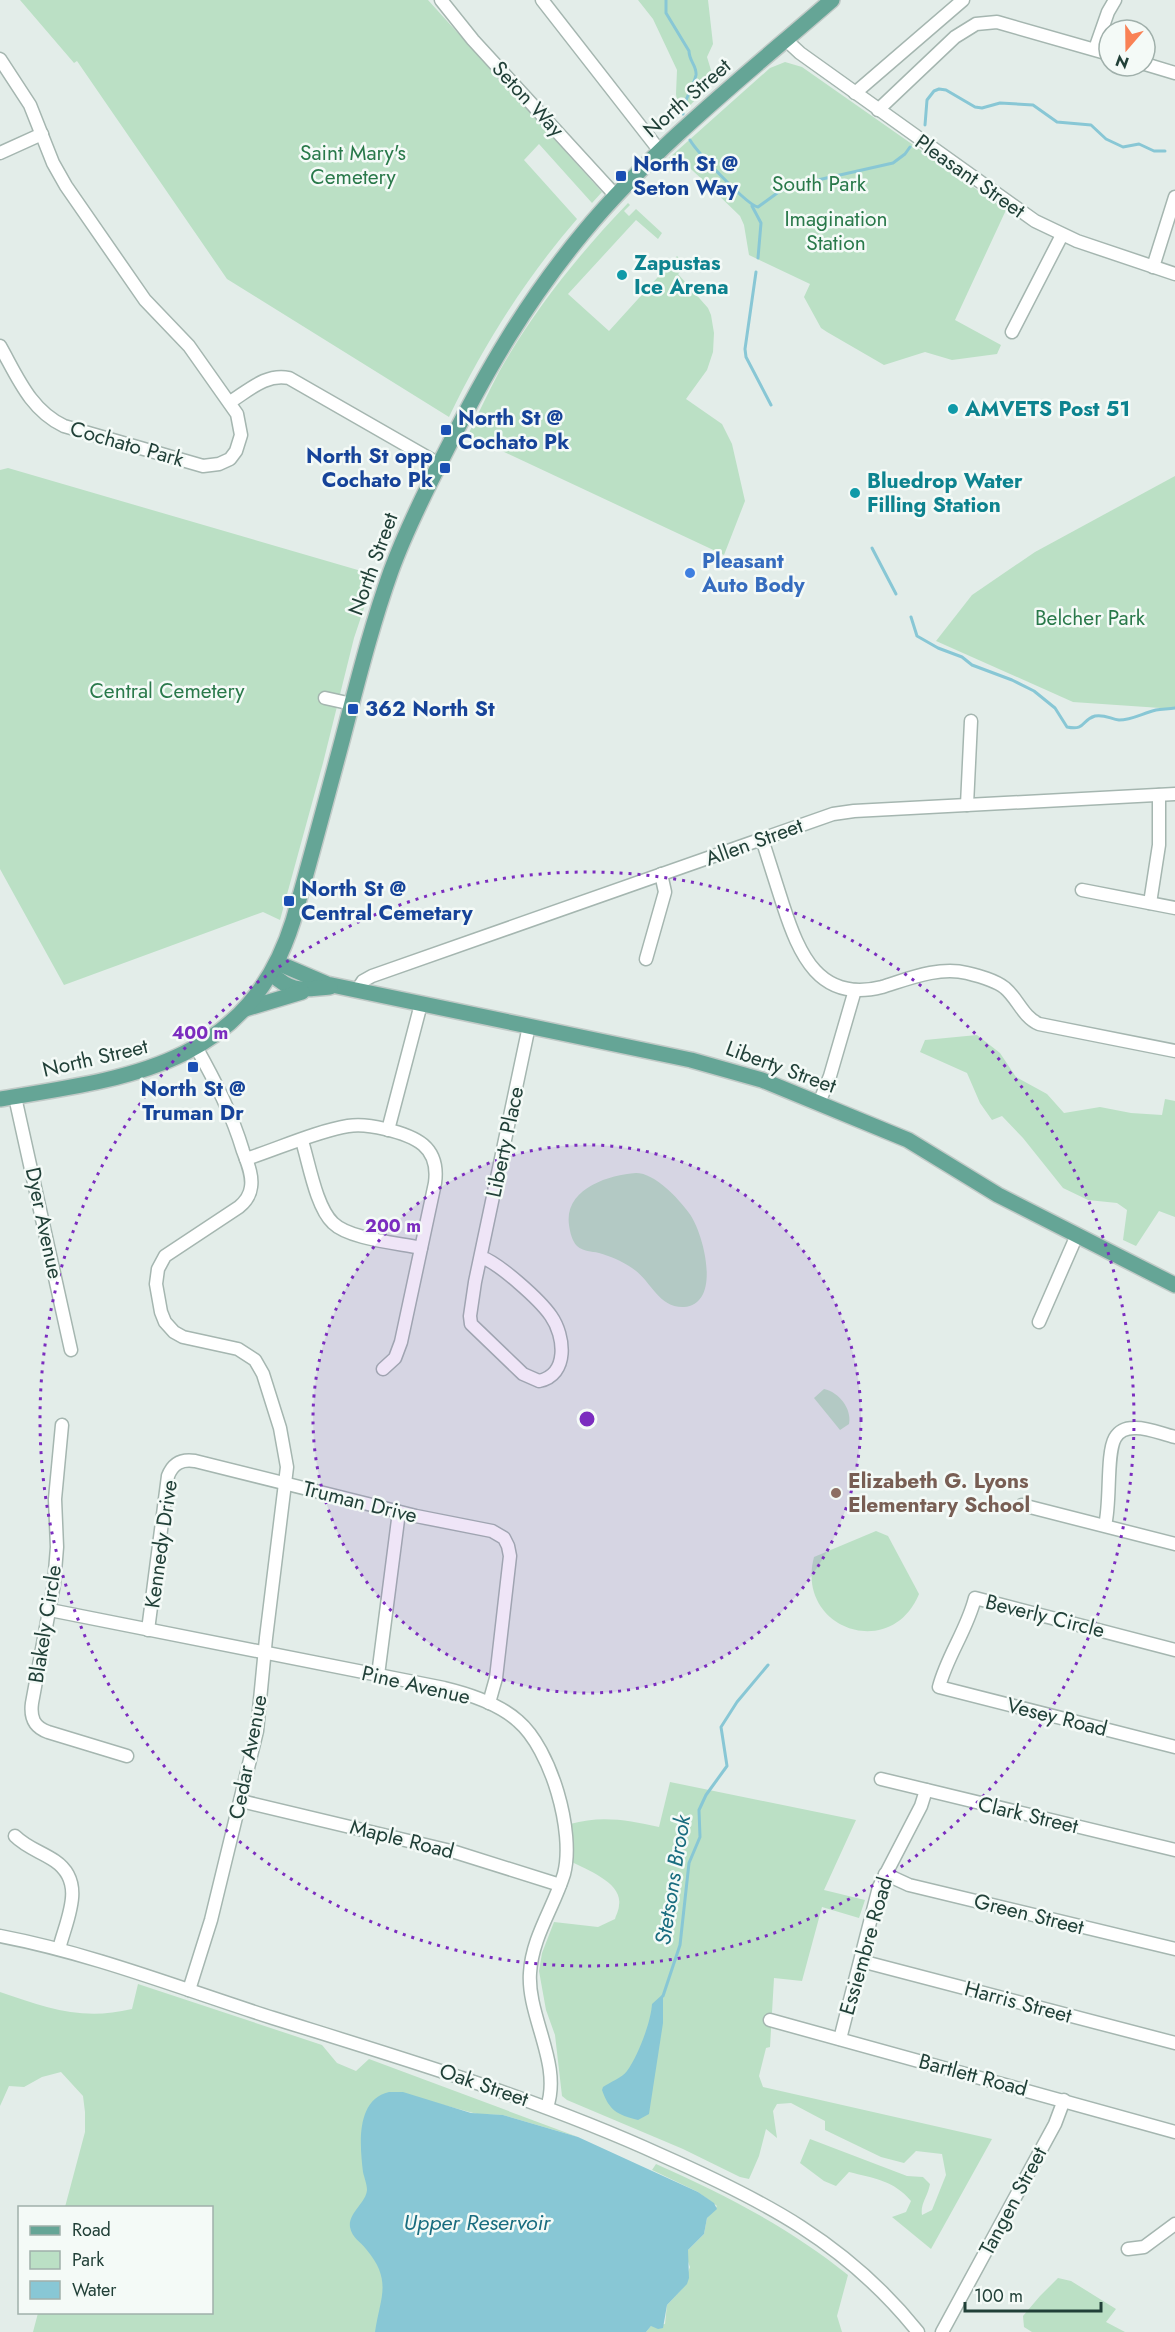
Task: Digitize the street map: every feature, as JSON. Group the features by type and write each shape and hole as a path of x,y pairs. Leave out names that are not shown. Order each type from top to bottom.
{"main road":[{"name":"North Street","path":"8,1098 123,1077 155,1066 196,1047 231,1023 245,1009 275,969 293,921 372,628 389,575 413,516 480,382 519,318 567,252 616,196 659,150 832,0"},
{"name":"Liberty Street","path":"275,969 289,987 306,990 338,987"},
{"name":"Liberty Street","path":"275,969 338,987 720,1067 819,1103 909,1140 987,1189 1175,1285"},
{"path":"245,1009 306,990"}],"street":[{"name":"Seton Way","path":"441,0 473,40 616,196"},
{"path":"542,0 659,150"},
{"path":"878,110 887,99 965,29 981,22 1004,23 1095,49 1108,12 1115,0"},
{"path":"855,93 960,1"},
{"name":"Pleasant Street","path":"786,40 878,110 1014,207 1062,235 1175,274"},
{"name":"Cochato Park","path":"0,59 25,96 61,178 149,306 189,346 230,402 237,414 241,430 236,451 230,459 219,464 197,465 72,429 50,419 31,400 0,346"},
{"path":"1157,68 1175,73"},
{"path":"0,153 42,134"},
{"path":"1153,267 1175,197"},
{"path":"1012,332 1062,235"},
{"path":"230,402 266,379 289,378 439,464"},
{"path":"325,698 352,704"},
{"path":"967,805 971,721"},
{"name":"Allen Street","path":"357,990 363,980 372,976 826,816 847,812 1175,794"},
{"path":"1150,903 1160,845 1159,795"},
{"path":"762,839 793,934 805,961 832,983 855,990 872,989 938,972 964,972 1003,987 1026,1015 1039,1024 1175,1051"},
{"path":"646,959 665,892 661,874"},
{"path":"1082,890 1175,908"},
{"path":"819,1103 839,1047 855,990"},
{"path":"388,1130 422,1004"},
{"name":"Liberty Place","path":"481,1257 493,1262 546,1309 555,1323 561,1346 561,1362 557,1371 547,1378 539,1381 526,1377 471,1324 470,1312 481,1257 529,1026"},
{"name":"Truman Drive","path":"196,1047 223,1098 246,1159 251,1191 239,1207 168,1253 158,1269 156,1289 163,1317 174,1332 188,1339 238,1349 251,1356 258,1364 285,1449 287,1467 285,1483 399,1512 492,1531 500,1535 508,1546 510,1561 496,1678 489,1703"},
{"name":"Dyer Avenue","path":"8,1098 71,1350"},
{"path":"246,1159 352,1125 411,1136 430,1152 435,1164 435,1183 400,1348 395,1358 383,1369"},
{"path":"302,1141 322,1204 333,1223 353,1233 421,1248"},
{"path":"1039,1323 1077,1235"},
{"name":"Blakely Circle","path":"63,1425 55,1506 57,1553 50,1610 32,1703 32,1714 34,1723 48,1732 127,1756"},
{"path":"1105,1526 1111,1451 1116,1437 1124,1430 1137,1428 1175,1437"},
{"name":"Kennedy Drive","path":"148,1629 166,1481 172,1467 181,1462 190,1461 285,1483"},
{"name":"Cedar Avenue","path":"189,1990 211,1920 242,1801 257,1731 285,1483"},
{"path":"1022,1505 1175,1544"},
{"path":"378,1675 399,1512"},
{"name":"Beverly Circle","path":"939,1687 968,1622 975,1598 1175,1650"},
{"name":"Pine Avenue","path":"50,1610 452,1690 489,1703 513,1716 528,1730 544,1759 557,1794 565,1831 566,1862 560,1885 538,1938 529,1975 549,2072 551,2090 547,2107"},
{"name":"Vesey Road","path":"939,1687 1175,1748"},
{"name":"Clark Street","path":"881,1779 1175,1850"},
{"name":"Essiembre Road","path":"840,2039 875,1899 885,1874 921,1806 926,1790"},
{"name":"Maple Road","path":"242,1801 455,1852 560,1885"},
{"path":"15,1836 30,1848 54,1860 69,1876 73,1896 59,1949"},
{"name":"Green Street","path":"885,1874 909,1885 1175,1948"},
{"name":"Oak Street","path":"0,1936 59,1949 458,2076 547,2107 682,2164 792,2220 827,2243 863,2273 918,2332"},
{"name":"Harris Street","path":"861,1961 1175,2043"},
{"name":"Bartlett Road","path":"770,2020 1175,2132"},
{"name":"Tangen Street","path":"942,2332 1055,2124 1064,2100"},
{"path":"1128,2249 1144,2247 1175,2224"}],"green space":[{"name":"Saint Mary's Cemetery","path":"20,0 428,0 602,192 592,203 539,144 524,160 577,219 540,265 506,314 449,417 227,279 77,61 74,63"},
{"path":"638,0 708,0 713,44 707,57 714,80 679,117 676,94 677,70 653,19"},
{"name":"South Park","path":"785,62 802,67 1006,210 955,320 1001,345 997,354 952,360 925,352 884,365 827,332 821,328 804,297 810,284 749,255 744,225 740,216 712,189 708,193 704,192 702,188 706,183 679,158 674,162 669,158 770,68"},
{"path":"628,203 630,205 624,211 629,216 636,209 662,233 658,239 636,220 568,294 609,331 677,256 684,263 684,269 678,274 708,308 714,333 713,352 707,370 686,399 722,424 732,444 745,501 724,555 468,435 499,372 542,305 592,242"},
{"name":"Central Cemetery","path":"8,468 375,575 354,638 280,920 263,912 64,985 0,869 0,470"},
{"name":"Belcher Park","path":"1175,476 1175,709 1073,702 936,641 972,595 1035,552"},
{"path":"977,1035 1000,1053 1016,1077 1047,1094 1064,1113 1100,1107 1131,1113 1162,1115 1165,1099 1175,1101 1175,1217 1159,1211 1136,1246 1123,1240 1127,1210 1117,1203 1088,1200 1063,1188 1023,1138 1002,1116 992,1120 980,1103 967,1073 920,1052 925,1040"},
{"path":"636,1173 651,1177 666,1187 689,1213 700,1235 704,1250 706,1281 703,1294 696,1303 684,1307 668,1303 632,1268 607,1256 582,1249 573,1239 569,1225 569,1213 573,1202 581,1193 601,1181"},
{"path":"824,1389 839,1397 846,1407 849,1424 840,1430 814,1398"},
{"path":"876,1531 888,1536 919,1594 906,1615 888,1627 868,1631 849,1628 831,1618 818,1603 812,1582 814,1557"},
{"path":"670,1782 856,1820 824,1890 865,1900 859,1918 822,1907 802,1981 774,1978 770,2047 766,2048 759,2076 763,2087 992,2139 931,2249 892,2217 906,2212 911,2201 898,2189 883,2181 849,2172 836,2186 824,2181 800,2163 810,2139 907,2176 923,2177 930,2184 922,2207 922,2215 932,2210 946,2175 942,2154 916,2151 904,2163 881,2157 825,2130 825,2121 791,2103 777,2104 773,2111 777,2138 766,2129 759,2156 749,2179 740,2177 683,2149 562,2096 555,2035 546,2010 539,1971 542,1953 554,1922 598,1927 615,1919 619,1905 619,1897 610,1884 595,1873 572,1862 573,1836 570,1824 581,1821 614,1820 659,1827"},
{"path":"138,1984 322,2045 337,2063 356,2071 369,2059 578,2137 503,2115 477,2114 436,2103 389,2282 382,2332 33,2332 38,2314 213,2314 213,2206 65,2206 85,2132 83,2096 61,2072 42,2077 24,2087 9,2086 0,2106 0,1992 65,2011 97,2014 132,2009"},
{"path":"656,2164 756,2213 803,2242 848,2275 837,2316 842,2332 646,2332 651,2326 665,2324 667,2305 682,2289 690,2267 687,2259 688,2250 704,2234 707,2218 717,2206 698,2192 652,2170"},
{"path":"1058,2278 1071,2281 1116,2309 1106,2322 1125,2332 1032,2332 1024,2327 1023,2316"}],"water":[{"path":"663,1994 663,2023 649,2114 638,2120 615,2111 602,2090 603,2087 625,2073 631,2065 647,2029 652,2004"},
{"name":"Upper Reservoir","path":"389,2092 403,2092 471,2113 503,2115 578,2137 698,2192 714,2203 717,2209 707,2218 704,2234 688,2250 689,2278 687,2284 667,2305 663,2328 658,2329 651,2326 646,2332 375,2332 382,2289 380,2271 366,2249 352,2234 350,2222 367,2190 361,2150 365,2114 370,2104"}],"waterway":[{"path":"666,0 666,13 689,51 696,72 683,114"},
{"path":"925,125 927,100 934,91 939,89 946,90 975,107 982,108 1000,103 1033,105 1057,122 1091,125 1106,139 1123,147 1139,144 1154,151 1165,151"},
{"path":"690,140 734,188 758,207 780,191 800,184 893,163 910,147"},
{"path":"752,206 761,223 758,258"},
{"path":"756,272 745,349 746,357 771,405"},
{"path":"872,548 896,594"},
{"path":"911,617 917,636 938,648 962,657 972,665 1034,691 1055,708 1067,727 1077,728 1095,716 1124,720 1156,710 1175,708"},
{"name":"Stetsons Brook","path":"663,1996 680,1945 689,1863 700,1837 699,1810 706,1795 727,1766 721,1727 737,1702 768,1665"}],"place":[{"name":"North St @ Seton Way","path":"621,176"},
{"name":"Zapustas Ice Arena","path":"622,275"},
{"name":"AMVETS Post 51","path":"953,409"},
{"name":"North St @ Cochato Pk","path":"446,430"},
{"name":"North St opp Cochato Pk","path":"445,468"},
{"name":"Bluedrop Water Filling Station","path":"855,493"},
{"name":"Pleasant Auto Body","path":"690,573"},
{"name":"362 North St","path":"353,709"},
{"name":"North St @ Central Cemetary","path":"289,901"},
{"name":"North St @ Truman Dr","path":"193,1067"},
{"name":"Elizabeth G. Lyons Elementary School","path":"836,1493"}],"park label":[{"name":"Imagination Station","path":"836,231"}]}
